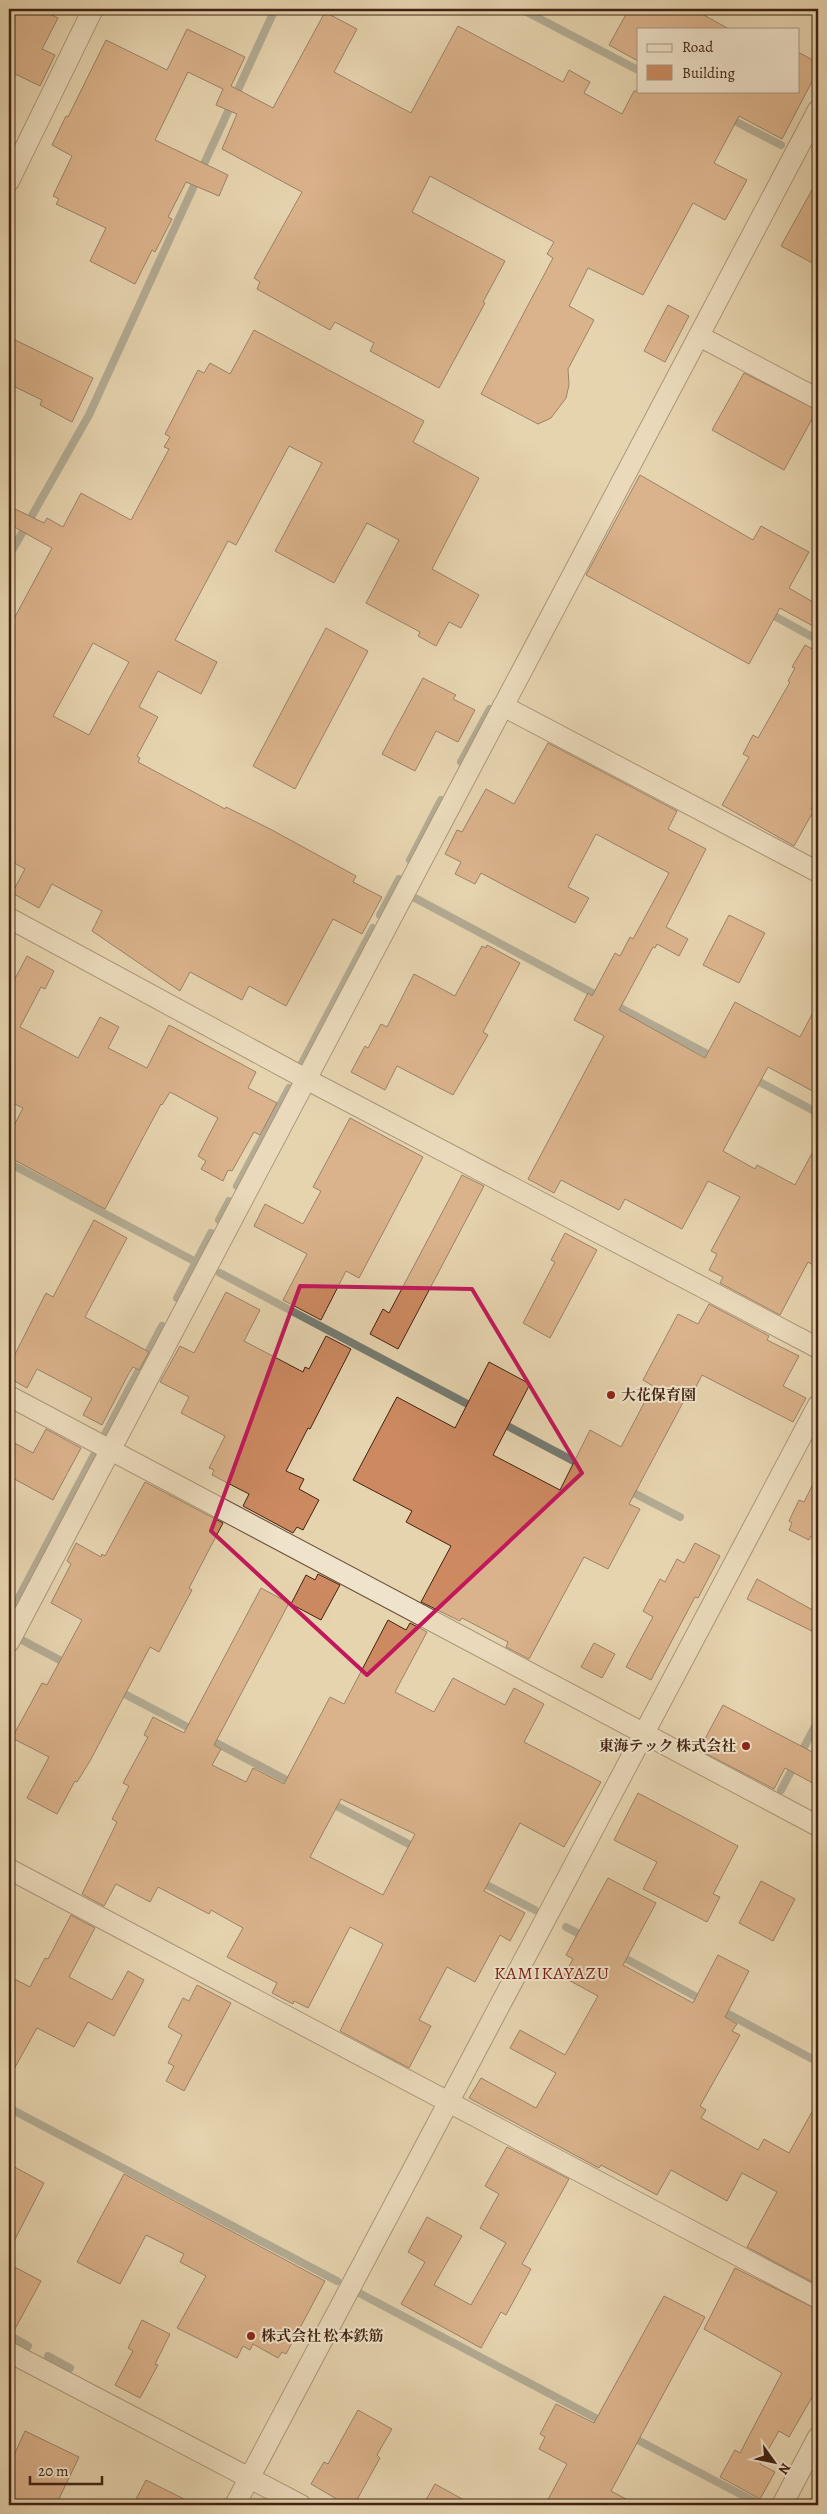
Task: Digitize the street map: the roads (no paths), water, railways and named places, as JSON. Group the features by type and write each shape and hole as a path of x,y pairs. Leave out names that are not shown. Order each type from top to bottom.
{"street":[{"path":"9,181 93,9"},
{"path":"9,1642 818,110"},
{"path":"699,336 818,399"},
{"path":"503,706 818,872"},
{"path":"9,918 306,1079 818,1348"},
{"path":"9,1396 818,1826"},
{"path":"236,2505 818,1405"},
{"path":"9,1869 818,2298"},
{"path":"9,2352 301,2505"},
{"path":"782,2505 818,2437"}],"waterway":[{"path":"9,556 89,415 275,9"},
{"path":"521,9 637,69"},
{"path":"727,117 781,145"},
{"path":"767,612 818,640"},
{"path":"461,762 490,709"},
{"path":"410,860 441,800"},
{"path":"380,915 399,879"},
{"path":"415,898 602,998"},
{"path":"301,1065 373,928"},
{"path":"613,1004 715,1058"},
{"path":"752,1078 818,1113"},
{"path":"237,1186 289,1088"},
{"path":"9,1163 196,1262"},
{"path":"219,1220 229,1201"},
{"path":"177,1298 211,1233"},
{"path":"220,1273 475,1408"},
{"path":"104,1436 162,1326"},
{"path":"500,1422 583,1466"},
{"path":"9,1616 95,1453"},
{"path":"626,1489 680,1517"},
{"path":"20,1639 69,1665"},
{"path":"117,1690 195,1731"},
{"path":"781,1790 818,1721"},
{"path":"207,1738 294,1784"},
{"path":"329,1802 418,1849"},
{"path":"479,1881 535,1910"},
{"path":"566,1927 585,1937"},
{"path":"617,1954 704,2001"},
{"path":"719,2009 818,2062"},
{"path":"9,2108 337,2281"},
{"path":"361,2294 605,2423"},
{"path":"14,2338 28,2346"},
{"path":"48,2356 70,2368"},
{"path":"630,2436 761,2505"}],"place":[{"name":"大花保育園","path":"611,1395"},
{"name":"東海テック 株式会社","path":"746,1746"},
{"name":"株式会社 松本鉄筋","path":"251,2336"}],"district":[{"name":"KAMIKAYAZU","path":"552,1973"}]}
